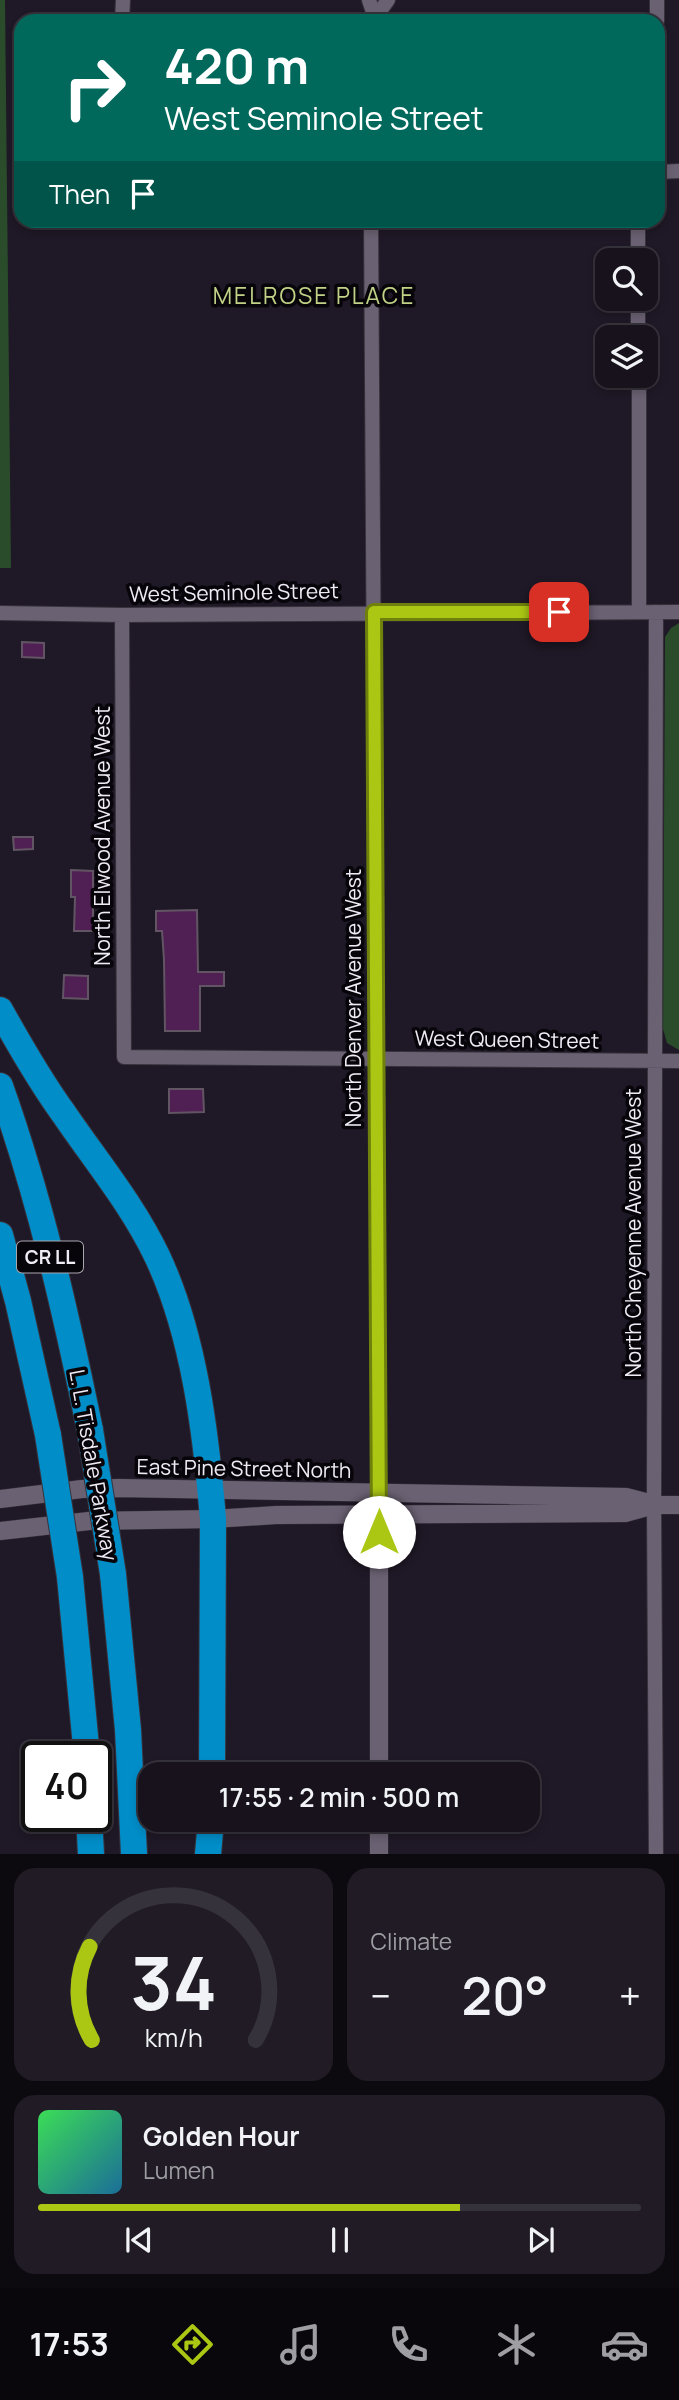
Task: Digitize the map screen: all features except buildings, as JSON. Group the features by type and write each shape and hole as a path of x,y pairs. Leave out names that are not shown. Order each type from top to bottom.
{"highway":[{"path":"0,1010 56,1103 121,1194 157,1257 175,1302 190,1357 214,1519 212,1762"},
{"name":"L. L. Tisdale Parkway","path":"0,1086 59,1287 90,1430 113,1574 128,1730 134,1854"},
{"name":"L. L. Tisdale Parkway","path":"0,1236 18,1301 48,1435 70,1577 85,1741"},
{"path":"90,1832 91,1854"},
{"path":"208,1854 210,1832"}],"street":[{"name":"North Denver Avenue West","path":"371,228 379,1762"},
{"path":"638,228 638,248"},
{"path":"639,388 639,612"},
{"name":"North Cheyenne Avenue West","path":"656,612 656,1854"},
{"name":"West Seminole Street","path":"0,613 122,615 679,612"},
{"name":"North Elwood Avenue West","path":"122,615 124,1057"},
{"name":"West Queen Street","path":"124,1057 679,1061"},
{"name":"East Pine Street North","path":"0,1499 82,1489 211,1490 626,1497 654,1505"},
{"name":"East Pine Street North","path":"0,1531 89,1521 379,1513 625,1513 654,1505 679,1505"},
{"path":"379,1832 379,1854"}],"green space":[{"path":"0,0 5,0 11,568 0,568"},
{"path":"679,623 679,1050 667,1043 663,1029 665,637 671,628"}],"district":[{"name":"MELROSE PLACE","path":"314,295"}],"route":[{"path":"379,1532 374,612 559,612"}]}
